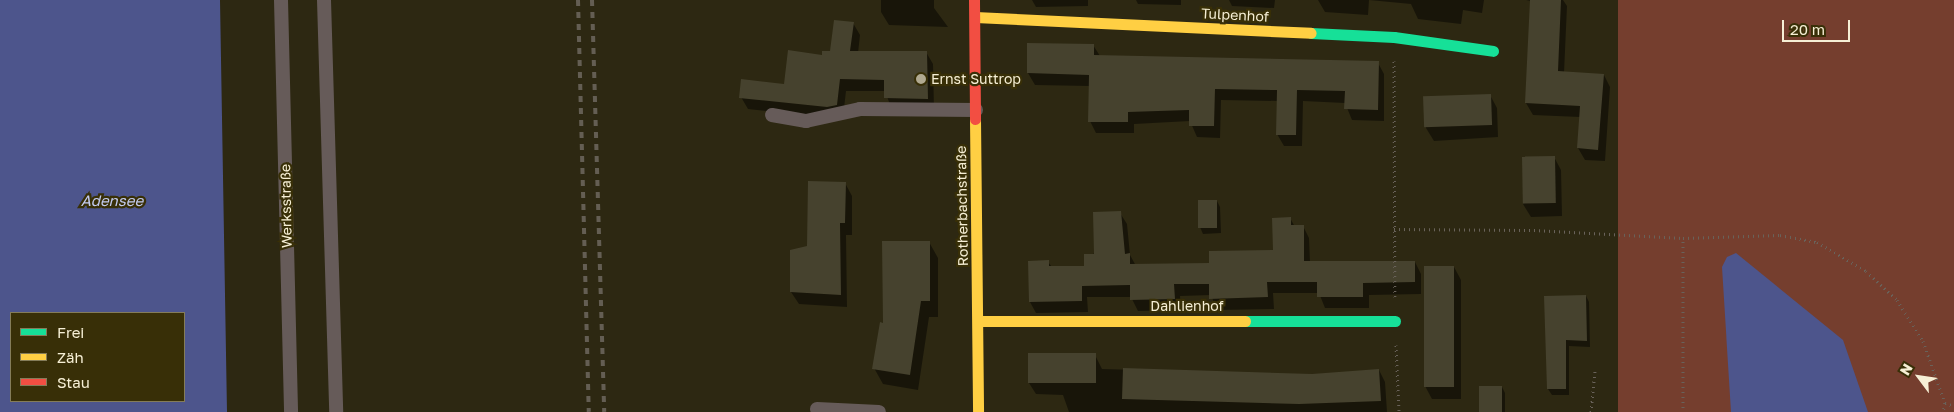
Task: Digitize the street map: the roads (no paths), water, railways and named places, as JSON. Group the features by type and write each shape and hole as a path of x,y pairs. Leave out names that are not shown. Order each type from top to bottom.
{"street":[{"name":"Rotherbachstraße","path":"974,0 978,412"},
{"name":"Tulpenhof","path":"975,17 1394,37 1494,51"},
{"name":"Dahlienhof","path":"978,321 1395,320"}],"lane":[{"name":"Werksstraße","path":"281,0 291,412"},
{"path":"324,0 336,412"},
{"path":"772,116 806,121 860,109 976,110"},
{"path":"817,409 879,412"}],"water":[{"name":"Adensee","path":"0,0 220,0 227,412 0,412"},
{"path":"1736,253 1843,340 1868,412 1731,412 1722,267 1727,257"}],"railway":[{"path":"578,0 589,412"},
{"path":"592,0 604,412"}],"place":[{"name":"Ernst Suttrop","path":"921,79"}]}
